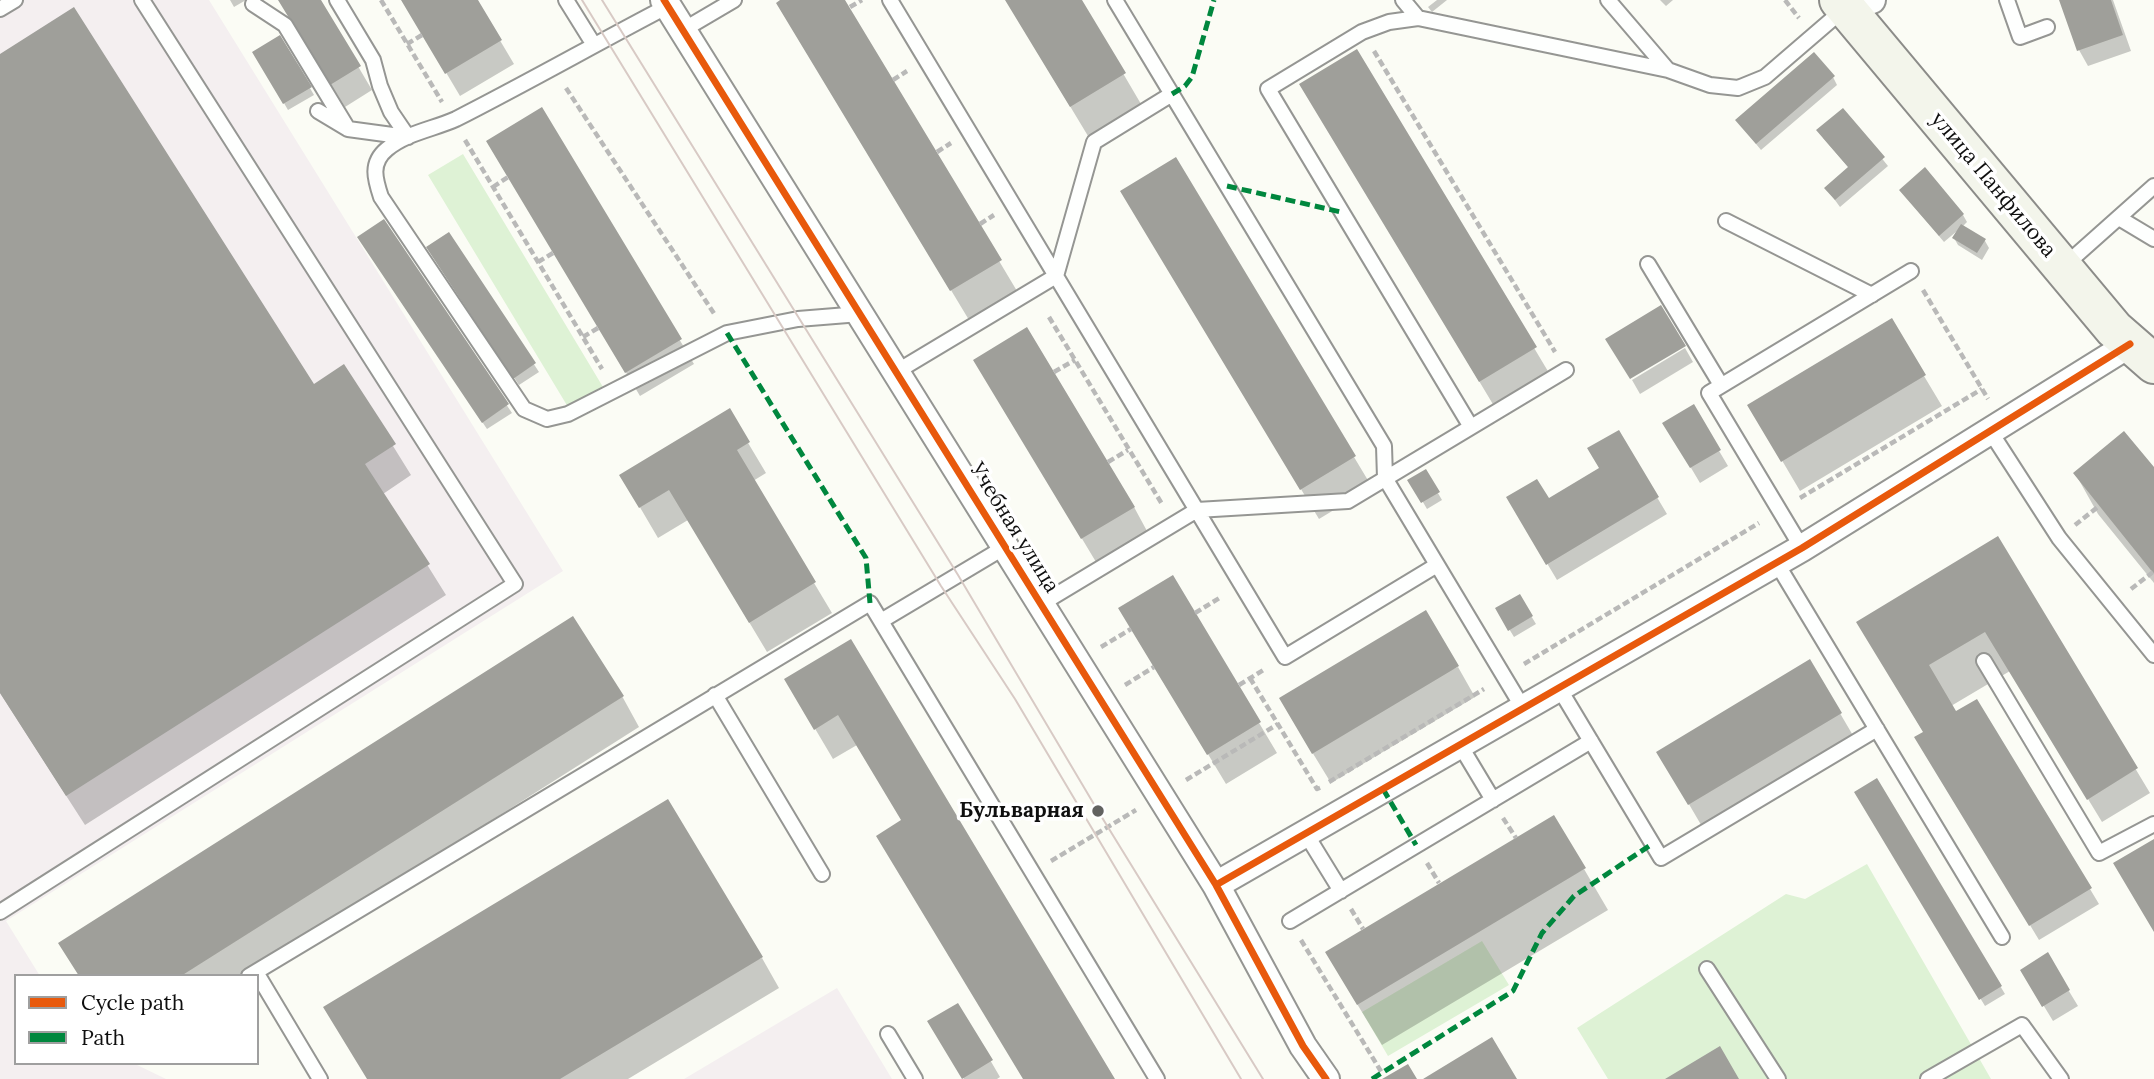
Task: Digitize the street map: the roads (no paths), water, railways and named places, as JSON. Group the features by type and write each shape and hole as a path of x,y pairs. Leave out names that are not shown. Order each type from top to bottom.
{"main road":[{"name":"улица Панфилова","path":"1852,3 2062,268 2114,329 2142,354"}],"street":[{"name":"Учебная улица","path":"666,3 1216,886 1303,1046 1326,1079"},
{"path":"1216,886 1802,548 1997,427 2142,354"}],"lane":[{"path":"0,9 15,0"},
{"path":"0,912 515,584 142,0"},
{"path":"337,0 373,60 391,112 408,137"},
{"path":"566,0 594,45"},
{"path":"683,30 734,0"},
{"path":"890,0 1285,657 1437,565"},
{"path":"1115,0 1384,446 1385,478 1523,708"},
{"path":"1403,0 1418,18"},
{"path":"1608,0 1668,70"},
{"path":"2007,0 2020,37 2047,27"},
{"path":"666,3 594,45 453,120 408,137 387,149 377,161 374,177 381,197 524,409 547,419 568,414 727,333 798,318 860,314"},
{"path":"1471,427 1268,89 1362,32 1389,22 1418,18 1668,70 1710,85 1738,88 1765,77 1852,3"},
{"path":"253,4 285,25 348,129"},
{"path":"895,372 1056,276 1094,142 1172,94"},
{"path":"318,111 348,129 408,137"},
{"path":"2062,268 2154,186"},
{"path":"2119,218 2154,239"},
{"path":"1726,221 1872,295"},
{"path":"1648,264 1721,385"},
{"path":"1802,548 1709,393 1911,271"},
{"path":"1041,604 1197,510 1348,500 1566,370"},
{"path":"1997,427 2059,538 2154,655"},
{"path":"881,621 1005,547"},
{"path":"1776,562 2002,937"},
{"path":"252,974 870,603 1157,1079"},
{"path":"1984,661 2099,853 2154,824"},
{"path":"1559,688 1661,858 1877,729"},
{"path":"715,695 822,874"},
{"path":"1290,921 1591,741"},
{"path":"1460,745 1493,800"},
{"path":"1306,834 1340,891"},
{"path":"1707,968 1778,1079"},
{"path":"259,985 320,1079"},
{"path":"1928,1079 2022,1025 2061,1079"},
{"path":"888,1034 915,1079"}],"tram line":[{"path":"582,0 941,586 1015,699 1241,1079"},
{"path":"602,0 958,575 1098,811 1263,1079"}],"place":[{"name":"Бульварная","path":"1098,811"}]}
